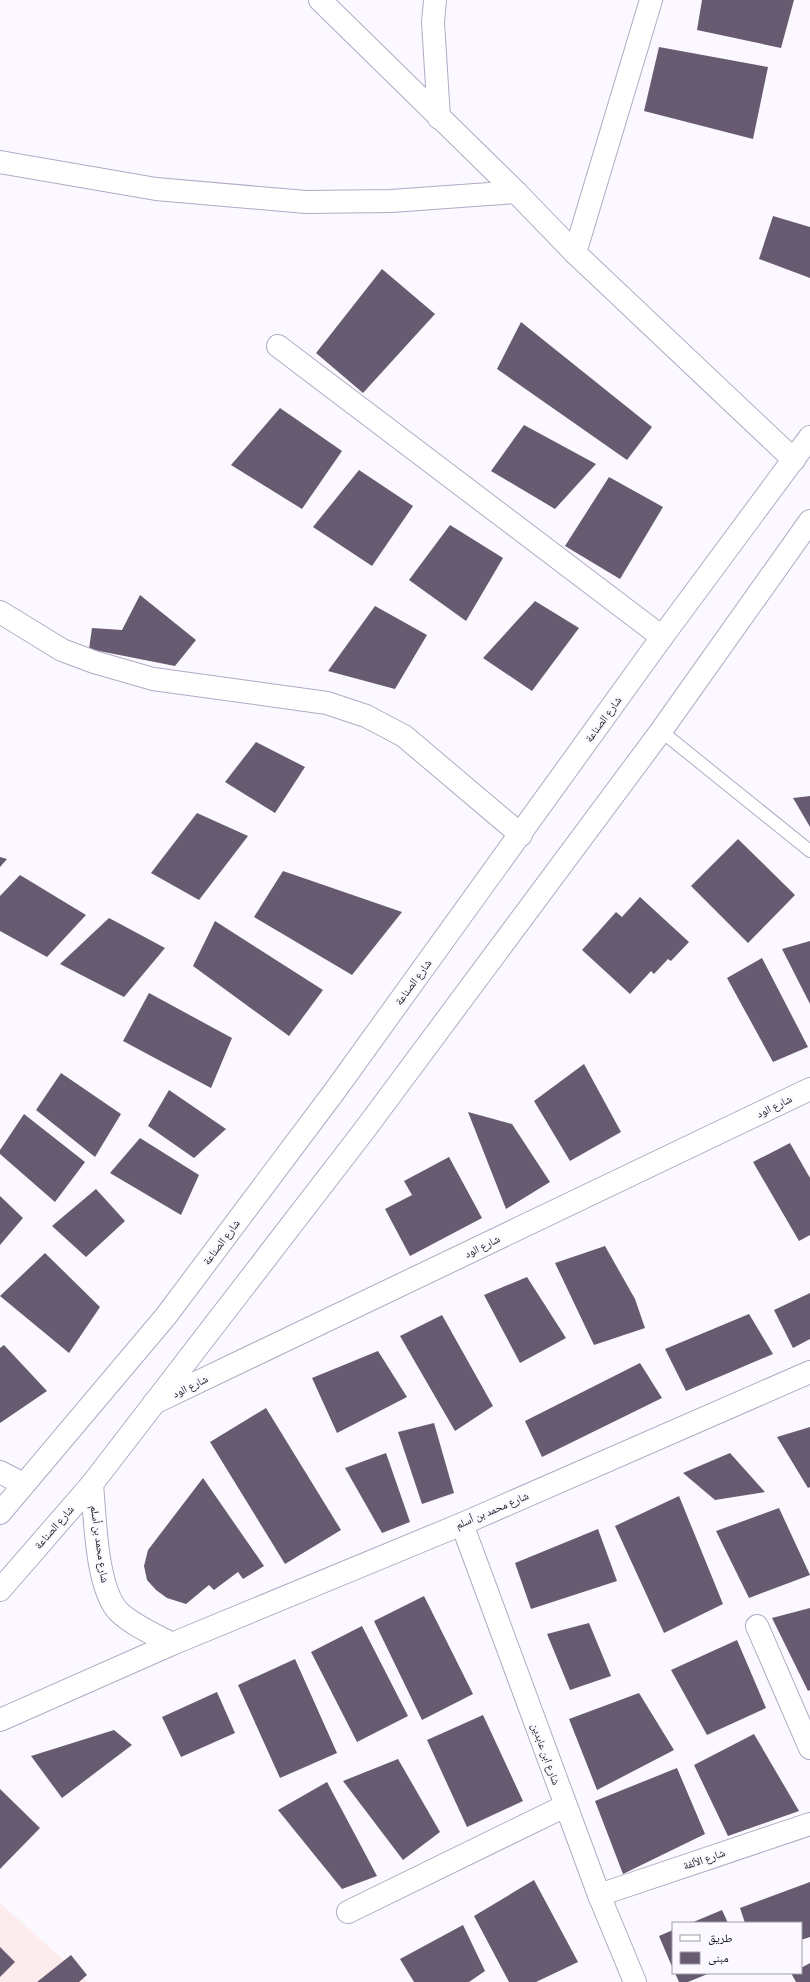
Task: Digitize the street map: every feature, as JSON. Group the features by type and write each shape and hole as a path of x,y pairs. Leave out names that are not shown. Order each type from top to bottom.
{"street":[{"path":"320,0 516,192 575,253 794,460"},
{"path":"435,0 433,22 439,118"},
{"path":"575,253 651,0"},
{"path":"0,162 156,189 306,202 391,200 516,192"},
{"path":"278,346 662,637"},
{"name":"شارع الصناعة","path":"0,1513 166,1316 334,1092 521,835 662,637 810,437"},
{"name":"شارع الصناعة","path":"0,1590 92,1484 366,1128 661,731 810,521"},
{"path":"0,612 62,650 94,662 153,679 327,703 366,716 404,736 521,835"},
{"name":"شارع الود","path":"154,1403 810,1088"},
{"name":"شارع محمد بن أسلم","path":"0,1720 172,1644 462,1524 810,1372"},
{"path":"0,1472 24,1484"},
{"name":"شارع محمد بن أسلم","path":"92,1484 103,1579 109,1595 118,1611 133,1622 172,1644"},
{"name":"شارع ابن عابدين","path":"462,1524 599,1895 635,1982"},
{"path":"757,1626 810,1748"},
{"path":"348,1912 566,1806"},
{"name":"شارع الألفة","path":"599,1895 810,1824"}],"lane":[{"path":"661,731 810,851"}],"shaded area":[{"path":"0,1903 88,1982 0,1982"}],"building":[{"path":"702,0 794,0 781,48 697,30"},
{"path":"659,47 768,67 753,139 644,111"},
{"path":"773,216 810,227 810,278 759,259"},
{"path":"382,269 435,314 363,393 316,353"},
{"path":"521,322 652,427 627,460 497,369"},
{"path":"280,408 342,451 302,509 231,465"},
{"path":"524,425 596,464 555,509 491,471"},
{"path":"359,470 413,506 372,566 313,527"},
{"path":"609,477 663,507 620,579 565,546"},
{"path":"450,525 503,558 466,621 409,580"},
{"path":"140,595 196,640 175,666 89,649 92,628 122,630"},
{"path":"535,601 579,628 532,691 483,658"},
{"path":"375,606 427,635 395,689 328,671"},
{"path":"256,742 305,767 275,813 225,782"},
{"path":"810,796 810,827 793,798"},
{"path":"197,813 248,836 199,900 151,873"},
{"path":"738,839 795,895 748,943 691,886"},
{"path":"0,857 7,859 0,867"},
{"path":"283,871 402,912 352,975 254,917"},
{"path":"20,875 86,915 47,957 0,931 0,896"},
{"path":"640,897 689,942 671,961 668,959 654,974 651,971 630,994 582,950 616,912 622,917"},
{"path":"109,918 165,948 124,997 60,964"},
{"path":"215,921 323,990 289,1036 193,966"},
{"path":"810,941 810,1004 782,949"},
{"path":"762,958 808,1047 773,1062 727,978"},
{"path":"149,993 232,1038 211,1088 123,1041"},
{"path":"584,1064 621,1132 570,1161 534,1101"},
{"path":"61,1073 121,1114 95,1157 36,1110"},
{"path":"169,1090 226,1129 194,1158 148,1126"},
{"path":"468,1112 512,1124 550,1182 506,1209"},
{"path":"24,1114 85,1162 55,1202 0,1154 0,1150"},
{"path":"140,1138 199,1175 181,1215 110,1173"},
{"path":"790,1143 810,1178 810,1235 799,1241 753,1162"},
{"path":"449,1157 482,1218 410,1256 385,1209 412,1195 404,1181"},
{"path":"96,1189 125,1221 86,1257 52,1226"},
{"path":"0,1196 23,1218 0,1245"},
{"path":"605,1246 635,1299 645,1328 594,1345 555,1263"},
{"path":"45,1253 100,1307 69,1353 0,1296"},
{"path":"527,1277 566,1338 520,1363 484,1295"},
{"path":"810,1293 810,1339 793,1348 774,1310"},
{"path":"749,1314 773,1354 686,1391 665,1349"},
{"path":"442,1315 493,1406 455,1431 400,1336"},
{"path":"4,1345 47,1391 0,1423 0,1348"},
{"path":"378,1351 407,1397 337,1433 312,1378"},
{"path":"640,1363 662,1398 542,1457 525,1421"},
{"path":"266,1408 341,1530 285,1564 210,1442"},
{"path":"434,1423 454,1493 422,1504 398,1432"},
{"path":"810,1427 810,1487 808,1488 777,1437"},
{"path":"386,1453 410,1522 382,1533 345,1468"},
{"path":"730,1453 765,1492 715,1500 683,1473"},
{"path":"203,1478 264,1566 243,1579 238,1572 214,1590 209,1585 186,1604 167,1598 156,1590 147,1580 144,1566 148,1550"},
{"path":"679,1496 723,1604 664,1633 615,1526"},
{"path":"779,1508 810,1575 749,1598 716,1531"},
{"path":"598,1529 617,1581 531,1609 515,1563"},
{"path":"424,1596 473,1694 422,1720 374,1621"},
{"path":"810,1608 810,1690 808,1691 772,1618"},
{"path":"589,1623 611,1676 570,1690 547,1634"},
{"path":"362,1626 408,1716 357,1742 311,1652"},
{"path":"737,1640 766,1708 707,1735 671,1670"},
{"path":"295,1659 337,1753 280,1778 238,1685"},
{"path":"217,1692 235,1733 181,1757 162,1717"},
{"path":"639,1693 674,1750 597,1790 569,1719"},
{"path":"483,1715 523,1801 467,1827 427,1740"},
{"path":"114,1730 132,1745 62,1798 31,1756"},
{"path":"754,1734 799,1811 728,1836 694,1765"},
{"path":"398,1759 440,1832 403,1860 343,1781"},
{"path":"677,1768 705,1834 623,1874 595,1801"},
{"path":"327,1782 377,1876 342,1889 278,1810"},
{"path":"0,1789 40,1828 0,1869"},
{"path":"534,1880 578,1962 536,1982 509,1982 474,1916"},
{"path":"810,1882 810,1937 802,1940 802,1922 745,1922 740,1908"},
{"path":"722,1910 728,1922 693,1922"},
{"path":"463,1925 485,1971 469,1982 414,1982 400,1959"},
{"path":"672,1930 672,1967 659,1936"},
{"path":"0,1947 15,1962 0,1977"},
{"path":"71,1955 87,1975 79,1982 37,1982"},
{"path":"810,1963 810,1982 796,1982 792,1974 802,1974 802,1967"},
{"path":"675,1974 708,1974 688,1982 679,1982"}]}
